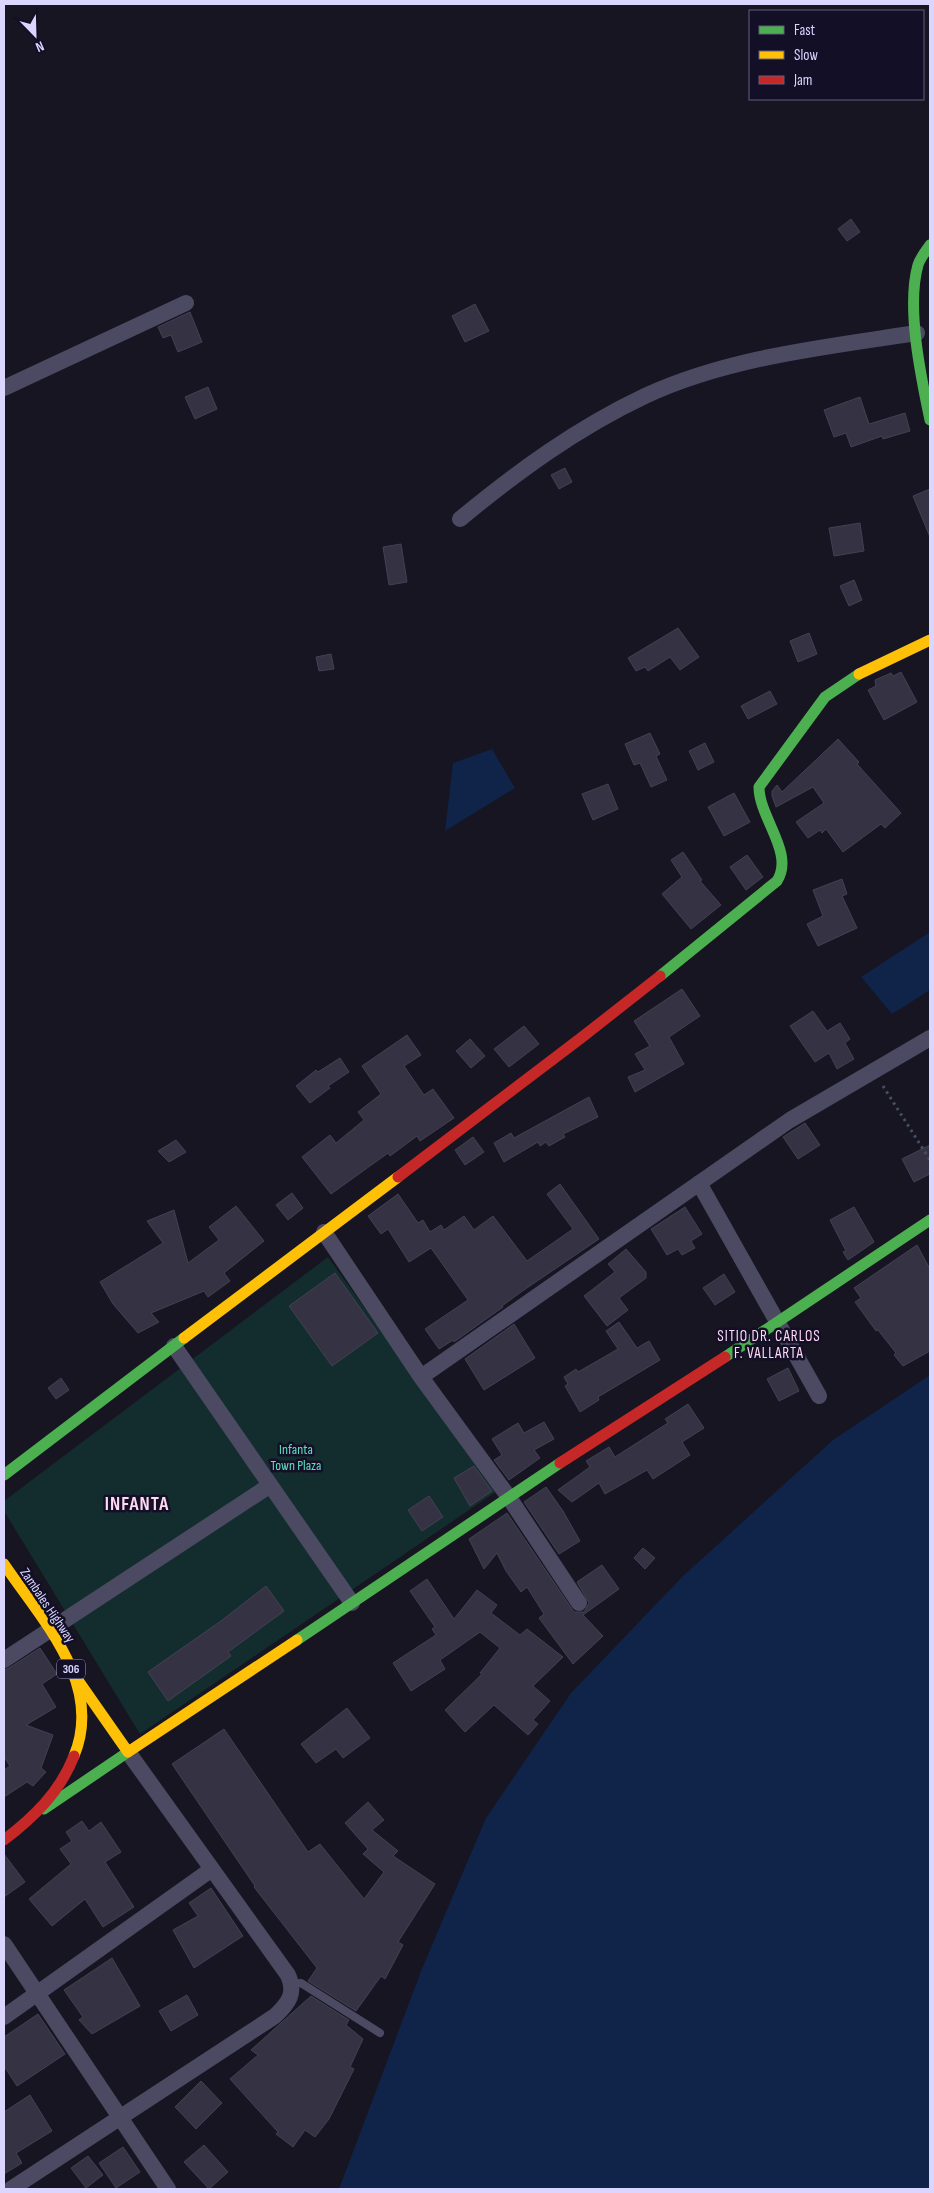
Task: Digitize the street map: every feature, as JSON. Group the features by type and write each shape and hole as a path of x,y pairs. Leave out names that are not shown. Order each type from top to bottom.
{"street":[{"path":"930,245 918,263 915,278 916,333 930,420"},
{"path":"4,388 186,303"},
{"path":"460,519 505,482 546,452 599,420 646,396 689,379 730,366 776,356 916,333"},
{"path":"4,1475 581,1038 775,884 782,876 783,858 758,799 759,787 825,696 845,681 865,670 930,640"},
{"path":"422,1377 790,1120 930,1038"},
{"path":"699,1183 819,1396"},
{"path":"39,1812 352,1603 508,1496 778,1323 930,1220"},
{"path":"324,1232 422,1377 508,1496 580,1603"},
{"path":"174,1346 269,1486 352,1603"},
{"path":"4,1660 269,1486"},
{"name":"Zambales Highway","path":"4,1564 48,1631 74,1676 82,1704 82,1725 78,1746 59,1788 39,1812 4,1840"},
{"path":"12,2189 275,2016 287,2006 292,1994 292,1984 288,1974 74,1676"},
{"path":"4,2016 38,1994 212,1869"},
{"path":"4,1944 168,2189"}],"lane":[{"path":"292,1984 301,1984 380,2033"}],"path":[{"path":"874,1070 930,1160"}],"green space":[{"name":"Infanta Town Plaza","path":"328,1257 497,1491 140,1734 4,1511 4,1501"}],"water":[{"path":"492,749 515,788 445,831 453,763"},
{"path":"930,932 930,990 892,1014 861,977"},
{"path":"930,1375 930,2189 339,2189 421,1971 486,1818 571,1693 683,1576 833,1440"}],"building":[{"path":"851,219 860,232 847,241 838,229"},
{"path":"475,304 489,331 465,342 452,316"},
{"path":"190,312 202,342 178,352 171,335 163,338 158,327"},
{"path":"208,387 217,409 195,419 185,397"},
{"path":"860,397 869,424 905,413 910,431 883,439 882,436 851,447 846,433 834,437 824,410"},
{"path":"565,468 572,482 559,489 551,475"},
{"path":"930,489 930,537 913,496"},
{"path":"860,523 864,551 834,556 829,528"},
{"path":"401,544 407,582 389,585 383,547"},
{"path":"854,580 862,600 849,606 840,586"},
{"path":"678,628 699,657 680,670 670,657 648,671 645,667 636,671 628,658"},
{"path":"809,633 817,654 798,662 790,641"},
{"path":"331,654 334,669 319,671 316,657"},
{"path":"901,672 917,702 884,720 868,690 876,686 875,680 891,673 893,676"},
{"path":"770,691 777,704 748,719 741,706"},
{"path":"650,733 660,754 656,756 667,780 651,787 640,763 634,765 625,744"},
{"path":"838,739 859,762 857,764 901,813 885,828 881,824 843,852 826,829 822,833 820,830 808,838 796,822 824,803 813,787 776,807 772,796 772,791 777,785 782,792"},
{"path":"705,743 714,762 698,770 689,751"},
{"path":"608,784 618,809 593,820 582,794"},
{"path":"734,793 750,822 724,836 708,807"},
{"path":"683,852 702,880 700,881 721,905 691,929 662,894 682,877 671,860"},
{"path":"747,855 763,877 746,890 730,867"},
{"path":"842,879 847,894 842,896 857,928 818,946 807,924 823,916 813,890"},
{"path":"682,989 700,1016 669,1037 684,1064 635,1092 628,1077 645,1070 635,1054 650,1046 634,1021"},
{"path":"813,1011 827,1031 840,1023 850,1039 845,1043 854,1059 837,1069 829,1053 815,1062 790,1026"},
{"path":"524,1026 539,1044 509,1067 494,1049"},
{"path":"407,1035 421,1055 404,1066 424,1095 433,1089 454,1118 420,1141 417,1136 390,1156 388,1153 331,1194 302,1157 330,1135 336,1143 364,1120 358,1112 381,1094 362,1066"},
{"path":"470,1039 485,1056 471,1068 456,1051"},
{"path":"340,1058 349,1072 328,1086 330,1088 310,1103 296,1086 316,1070 318,1072"},
{"path":"589,1097 598,1117 563,1134 565,1137 549,1146 546,1142 540,1146 538,1142 504,1162 494,1143 511,1133 514,1138"},
{"path":"805,1123 820,1145 798,1159 783,1137"},
{"path":"473,1137 484,1152 465,1165 455,1150"},
{"path":"176,1140 186,1152 169,1162 158,1151"},
{"path":"930,1145 930,1174 914,1182 902,1159"},
{"path":"560,1184 599,1239 521,1292 454,1342 453,1340 439,1349 425,1329 468,1300 431,1248 409,1262 388,1229 381,1234 368,1216 398,1194 418,1223 423,1220 430,1232 441,1225 444,1230 464,1216 474,1230 493,1216 527,1261 573,1229 547,1194"},
{"path":"292,1193 303,1208 288,1220 276,1205"},
{"path":"236,1206 264,1241 224,1273 230,1281 208,1297 204,1291 151,1313 159,1322 138,1333 113,1304 100,1282 163,1243 147,1221 174,1210 188,1263 219,1240 209,1227"},
{"path":"685,1207 702,1234 691,1241 695,1248 682,1255 678,1249 667,1255 651,1229"},
{"path":"854,1207 874,1242 848,1260 843,1252 846,1251 830,1220"},
{"path":"917,1245 930,1269 930,1351 903,1366 894,1355 896,1353 878,1330 876,1331 855,1302 861,1298 854,1288"},
{"path":"626,1249 646,1272 646,1278 619,1298 628,1310 607,1326 584,1296 615,1272 608,1264"},
{"path":"335,1273 378,1333 332,1366 289,1306"},
{"path":"724,1274 735,1292 715,1305 703,1288"},
{"path":"619,1322 637,1348 649,1341 660,1360 598,1397 599,1400 580,1412 565,1386 568,1384 564,1377 576,1369 578,1372 618,1349 606,1331"},
{"path":"514,1324 535,1358 484,1390 465,1359"},
{"path":"788,1368 799,1391 779,1401 767,1379"},
{"path":"61,1378 69,1390 56,1399 48,1388"},
{"path":"688,1404 704,1428 682,1442 690,1455 653,1479 647,1470 605,1494 599,1483 572,1502 558,1490 590,1467 586,1461 609,1447 615,1457 668,1423 665,1419"},
{"path":"544,1422 554,1439 534,1450 540,1458 509,1480 494,1460 502,1455 492,1439 518,1423 524,1433"},
{"path":"474,1466 492,1491 470,1506 454,1478"},
{"path":"546,1487 563,1511 580,1541 559,1554 524,1502"},
{"path":"429,1496 443,1517 422,1531 408,1510"},
{"path":"507,1513 574,1612 584,1612 589,1603 577,1582 602,1565 619,1589 583,1615 603,1636 573,1664 539,1618 544,1614 527,1587 521,1592 506,1571 497,1553 484,1569 469,1539"},
{"path":"643,1548 655,1558 645,1569 634,1558"},
{"path":"427,1579 454,1619 477,1590 497,1605 491,1613 520,1635 527,1629 563,1657 533,1686 550,1701 533,1720 538,1724 528,1735 494,1705 465,1732 445,1710 482,1674 480,1673 500,1648 480,1632 440,1660 445,1669 411,1691 393,1663 436,1635 432,1629 435,1627 410,1591"},
{"path":"266,1586 284,1611 228,1652 231,1656 168,1701 148,1672 221,1621"},
{"path":"40,1648 57,1674 42,1684 56,1707 26,1725 53,1735 41,1768 46,1772 33,1786 27,1782 4,1797 4,1770 10,1766 4,1757 4,1670"},
{"path":"347,1708 370,1738 343,1758 336,1749 316,1763 301,1744"},
{"path":"224,1729 308,1852 320,1844 364,1899 384,1872 363,1854 368,1849 345,1823 368,1802 384,1820 372,1830 398,1851 393,1856 435,1884 398,1942 403,1945 385,1979 381,1976 356,2011 308,1981 317,1968 254,1887 172,1764"},
{"path":"82,1821 89,1831 101,1822 121,1852 105,1862 134,1907 103,1927 85,1899 52,1926 29,1899 71,1864 60,1849 72,1841 66,1832"},
{"path":"4,1854 25,1882 4,1897"},
{"path":"211,1888 243,1936 194,1968 173,1930 198,1916 189,1903"},
{"path":"112,1958 140,2006 92,2034 79,2020 83,2017 64,1990"},
{"path":"187,1995 198,2015 171,2031 159,2011"},
{"path":"311,1996 349,2020 346,2025 363,2039 350,2067 354,2069 329,2119 315,2137 305,2130 293,2147 276,2134 278,2132 230,2079 258,2055 251,2050"},
{"path":"38,2014 65,2054 17,2086 4,2066 4,2037"},
{"path":"201,2081 222,2103 196,2129 175,2107"},
{"path":"30,2095 52,2131 16,2153 22,2163 4,2174 4,2112"},
{"path":"204,2145 228,2172 209,2189 184,2162"},
{"path":"123,2147 140,2172 116,2188 99,2163"},
{"path":"88,2156 103,2175 86,2188 71,2168"}],"traffic: fast":[{"path":"930,245 918,265 914,301 916,342 930,420"},
{"path":"660,976 777,881 782,859 775,835 764,811 759,787 825,697 859,674"},
{"path":"725,1357 930,1220"},
{"path":"4,1475 184,1338"},
{"path":"297,1640 560,1463"},
{"path":"44,1809 128,1752"}],"traffic: slow":[{"path":"859,674 930,640"},
{"path":"184,1338 398,1177"},
{"path":"4,1564 51,1630 75,1678 81,1704 81,1729 74,1756"},
{"path":"77,1679 128,1752 297,1640"}],"traffic: jam":[{"path":"398,1177 660,976"},
{"path":"560,1463 725,1357"},
{"path":"4,1840 45,1803 61,1781 74,1756"}],"district":[{"name":"SITIO DR. CARLOS F. VALLARTA","path":"769,1344"},
{"name":"INFANTA","path":"137,1503"}]}
